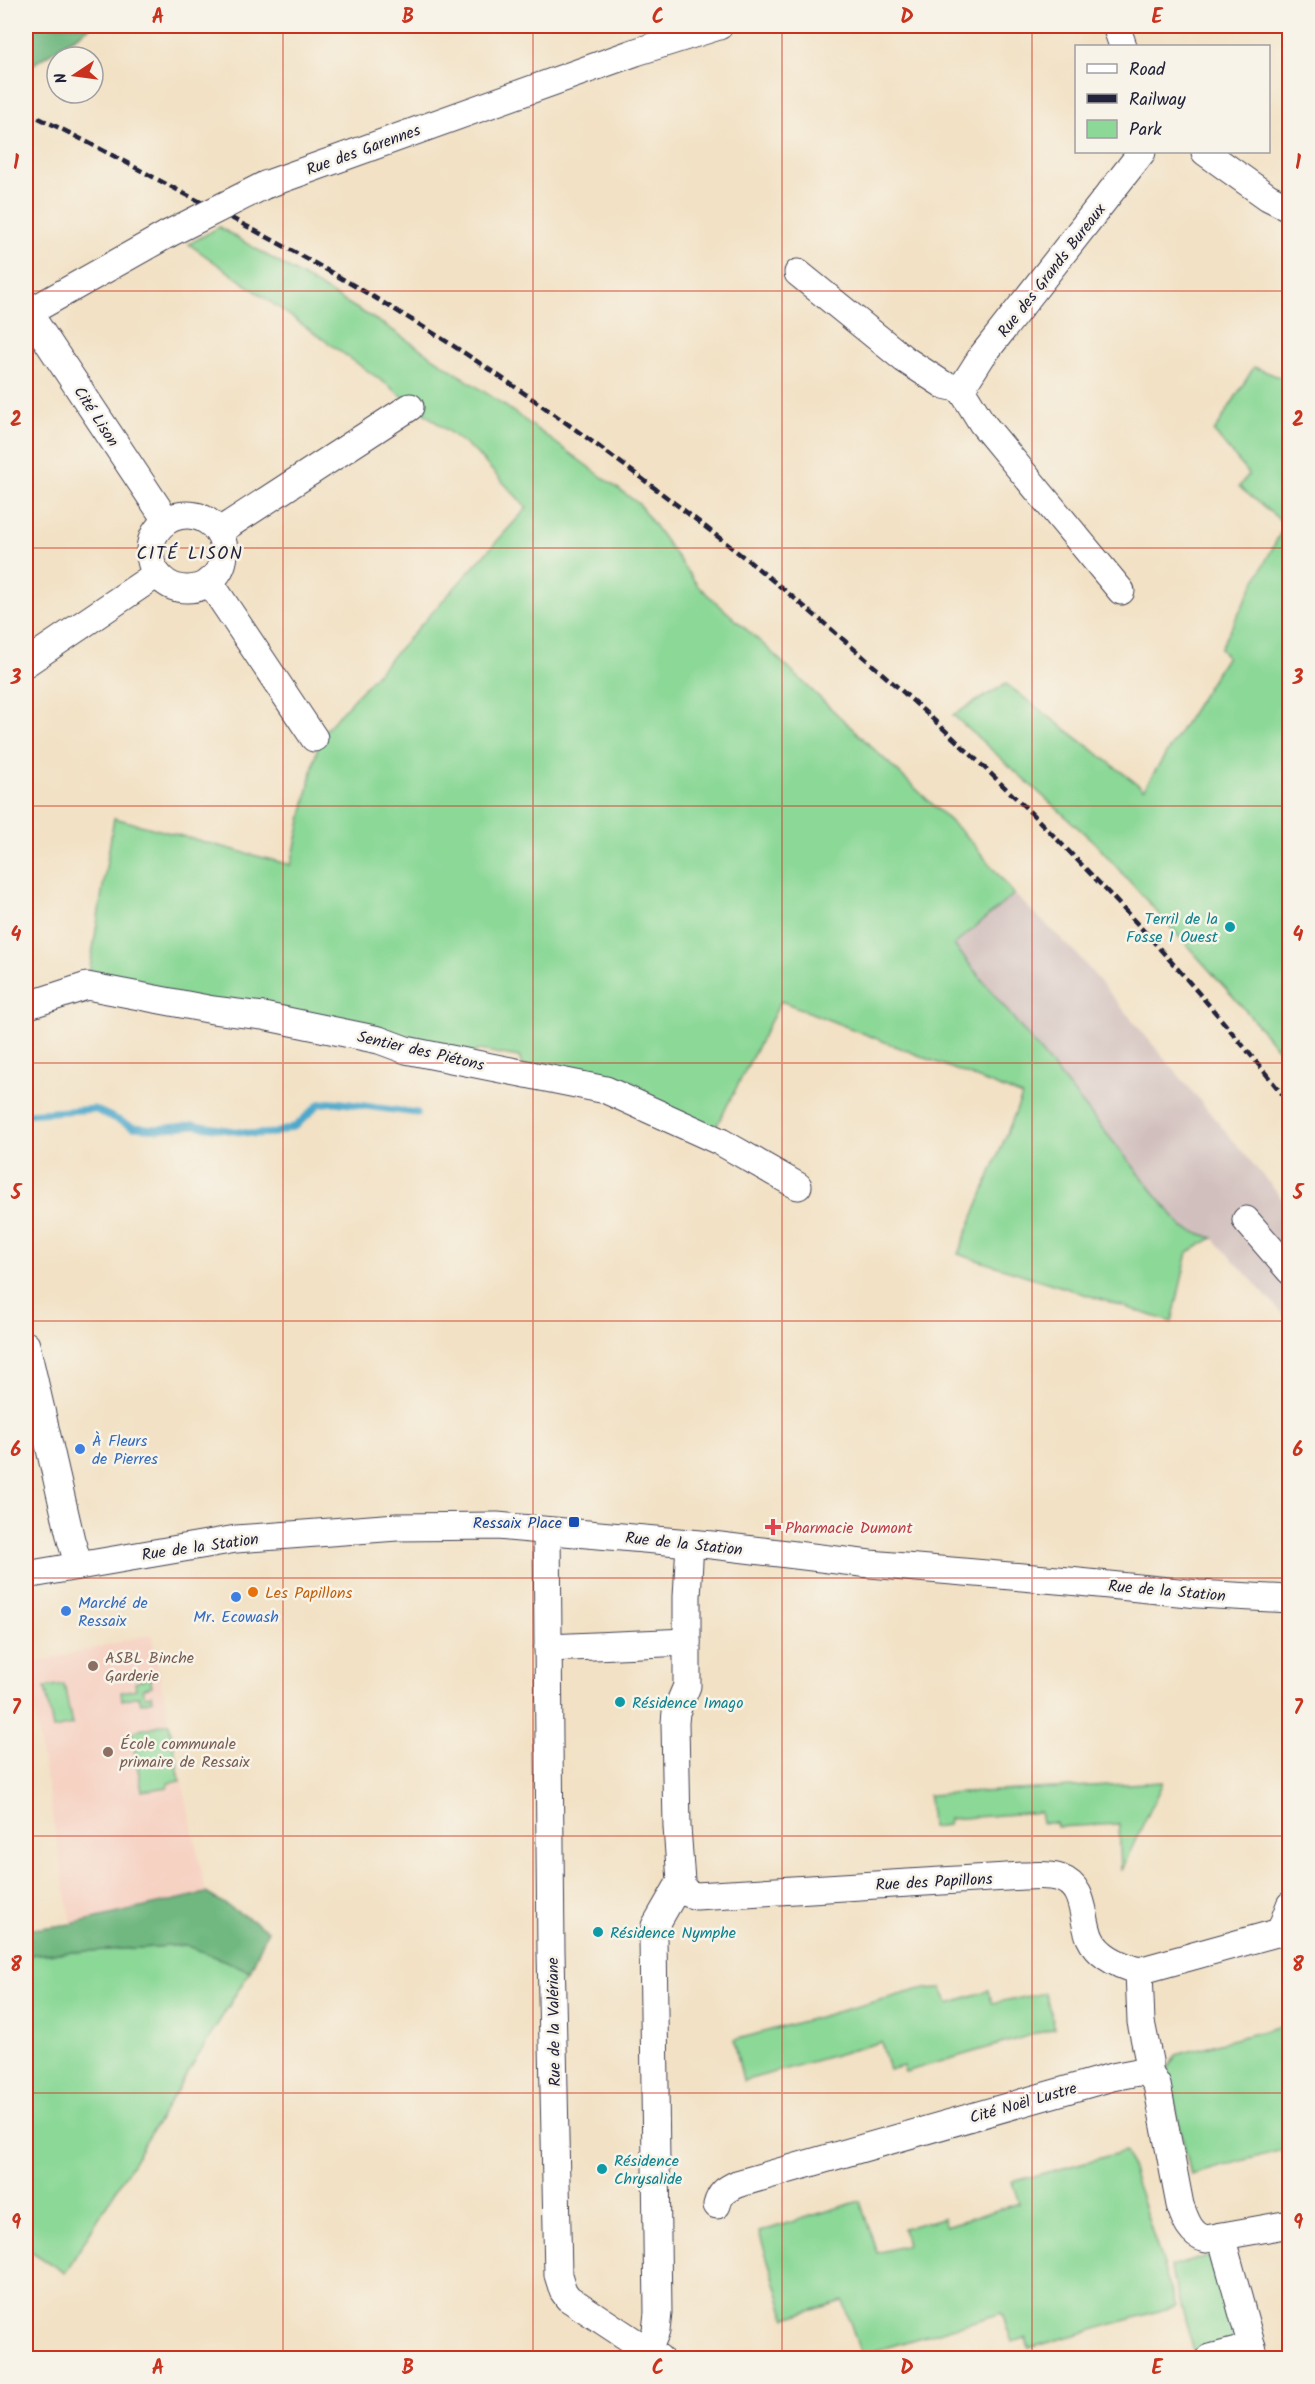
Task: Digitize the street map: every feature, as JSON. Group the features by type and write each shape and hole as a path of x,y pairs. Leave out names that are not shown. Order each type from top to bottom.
{"street":[{"name":"Rue des Garennes","path":"27,313 168,234 265,184 636,52 719,26"},
{"path":"1116,26 1123,45"},
{"name":"Rue des Grands Bureaux","path":"961,389 982,357 1141,153"},
{"path":"1206,153 1268,197 1290,208"},
{"path":"798,273 904,359 944,385 961,389 982,423 1121,591"},
{"name":"Cité Lison","path":"27,313 166,520"},
{"path":"218,532 410,407"},
{"path":"185,514 195,516 204,519 218,532 222,542 222,563 209,581 192,588 182,588 164,581 157,574 151,563 152,539 166,520 185,514"},
{"path":"26,663 157,574"},
{"path":"209,581 314,738"},
{"name":"Sentier des Piétons","path":"26,1006 87,986 213,1010 275,1019 379,1040 406,1050 606,1090 721,1142 798,1186"},
{"path":"1245,1220 1290,1271"},
{"path":"26,1345 79,1566"},
{"name":"Rue de la Station","path":"26,1575 215,1542 308,1532 397,1527 497,1526 690,1543 870,1564 1198,1594 1290,1599"},
{"name":"Rue de la Valériane","path":"547,1531 551,1952 558,2275 568,2298 653,2354 658,2313 653,1937 656,1926 681,1881 677,1827 675,1723 676,1712 687,1686 687,1597 690,1543"},
{"path":"548,1648 687,1642"},
{"name":"Rue des Papillons","path":"678,1890 696,1896 999,1877 1051,1876 1071,1884 1077,1891 1090,1939 1097,1948 1124,1966 1139,1971"},
{"path":"1290,1905 1285,1930 1139,1971 1141,2022 1149,2061 1149,2073 1158,2085 1185,2222 1201,2238 1290,2224"},
{"name":"Cité Noël Lustre","path":"717,2205 724,2191 737,2184 1112,2077 1138,2072 1149,2073"},
{"path":"1210,2358 1254,2353 1221,2236"}],"shaded area":[{"path":"1014,894 1076,953 1289,1207 1289,1321 1213,1238 1183,1228 954,944"},
{"name":"École communale primaire de Ressaix","path":"151,1634 206,1893 71,1924 26,1665"}],"green space":[{"path":"26,26 92,26 63,45 45,45 45,57 26,69"},
{"path":"219,227 386,326 504,405 639,504 698,586 765,646 970,840 1014,894 954,945 1183,1228 1213,1238 1188,1252 1172,1322 958,1254 1022,1096 781,1001 713,1133 523,1068 519,1057 479,1050 467,1056 88,980 114,818 291,865 320,736 527,508 475,452 389,386 189,244"},
{"name":"Terril de la Fosse 1 Ouest","path":"1254,367 1289,381 1289,1063 1246,1011 1095,843 953,715 1006,684 1144,789 1227,656 1220,649 1285,524 1239,487 1249,474 1214,432"},
{"path":"150,1677 152,1686 142,1689 144,1696 152,1695 153,1700 141,1703 139,1696 122,1700 121,1692 136,1689 135,1683"},
{"path":"64,1684 72,1725 53,1729 45,1687"},
{"path":"169,1723 180,1781 168,1783 168,1787 142,1791 131,1732"},
{"path":"1163,1782 1121,1871 1119,1824 1057,1827 1056,1823 1042,1823 1040,1812 949,1819 948,1825 931,1827 929,1795"},
{"path":"206,1893 268,1930 250,1971 186,1945 26,1955 26,1930 71,1924"},
{"path":"187,1945 250,1971 65,2273 26,2248 26,1955"},
{"path":"941,1988 949,2003 989,1990 992,2003 1045,1993 1055,2028 905,2072 903,2066 889,2070 881,2042 743,2081 734,2040 921,1989"},
{"path":"1289,2024 1289,2148 1191,2175 1167,2070 1176,2055"},
{"path":"1126,2151 1176,2306 1029,2348 1026,2338 1012,2342 1002,2313 861,2355 843,2301 786,2318 759,2232 860,2201 877,2253 907,2245 903,2228 943,2218 946,2226 1019,2203 1012,2182"},
{"path":"1215,2254 1240,2341 1195,2354 1170,2267"}],"waterway":[{"path":"26,1114 94,1109 133,1127 158,1129 194,1125 255,1134 275,1133 296,1126 319,1104 334,1102 417,1113"}],"railway":[{"path":"26,112 289,249 428,330 570,426 673,502 841,638 1001,783 1077,859 1150,938 1222,1020 1290,1104"}],"place":[{"name":"Terril de la Fosse 1 Ouest","path":"1230,927"},
{"name":"À Fleurs de Pierres","path":"80,1449"},
{"name":"Ressaix Place","path":"574,1522"},
{"name":"Pharmacie Dumont","path":"773,1527"},
{"name":"Les Papillons","path":"253,1592"},
{"name":"Mr. Ecowash","path":"236,1597"},
{"name":"Marché de Ressaix","path":"66,1611"},
{"name":"ASBL Binche Garderie","path":"93,1666"},
{"name":"Résidence Imago","path":"620,1702"},
{"name":"École communale primaire de Ressaix","path":"108,1752"},
{"name":"Résidence Nymphe","path":"598,1932"},
{"name":"Résidence Chrysalide","path":"602,2169"}],"district":[{"name":"CITÉ LISON","path":"190,553"}]}
